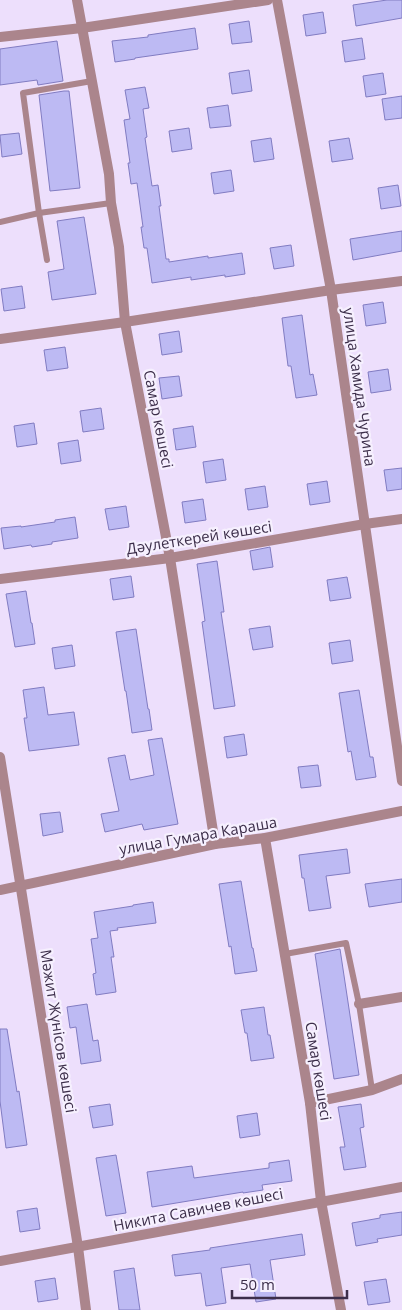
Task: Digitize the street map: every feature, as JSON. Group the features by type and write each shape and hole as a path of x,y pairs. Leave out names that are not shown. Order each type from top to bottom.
{"street":[{"name":"Самар көшесі","path":"77,0 109,174 111,203 119,247 125,322 170,558 215,844"},
{"path":"0,38 82,28 268,0"},
{"name":"улица Хамида Чурина","path":"277,0 331,290 402,781"},
{"path":"0,339 402,280"},
{"name":"Дәулеткерей көшесі","path":"0,579 170,558 402,519"},
{"name":"Мәжит Жүнісов көшесі","path":"0,757 78,1247 86,1310"},
{"name":"улица Гумара Караша","path":"0,890 215,844 265,838 402,811"},
{"name":"Самар көшесі","path":"265,838 310,1103 321,1201 340,1310"},
{"path":"359,1004 402,998"},
{"path":"310,1103 372,1090 402,1079"},
{"name":"Никита Савичев көшесі","path":"0,1261 402,1187"}],"lane":[{"path":"47,260 23,93 92,81"},
{"path":"0,222 39,213 111,203"},
{"path":"285,954 346,943 359,1004 372,1090"}],"building":[{"path":"387,0 402,0 402,18 356,26 353,5"},
{"path":"323,12 326,33 306,36 303,15"},
{"path":"249,21 252,42 232,44 229,24"},
{"path":"195,28 198,49 115,62 112,41 148,37 148,35"},
{"path":"362,38 365,59 345,62 342,41"},
{"path":"57,41 63,81 38,85 37,80 0,85 0,49"},
{"path":"249,70 252,91 232,94 229,73"},
{"path":"383,73 386,94 366,97 363,76"},
{"path":"145,87 149,108 143,109 147,137 145,138 152,186 158,185 166,259 169,259 169,262 242,253 245,274 191,280 191,277 152,283 147,248 144,248 137,183 131,184 124,120 130,119 125,90"},
{"path":"69,91 80,188 50,191 39,95"},
{"path":"402,96 402,118 385,120 382,99"},
{"path":"228,105 231,126 210,128 207,108"},
{"path":"189,128 192,149 172,152 169,131"},
{"path":"19,133 22,154 2,157 0,135"},
{"path":"271,138 274,159 254,162 251,141"},
{"path":"349,138 353,159 332,162 329,141"},
{"path":"231,170 234,191 214,194 211,173"},
{"path":"398,185 401,206 381,209 378,188"},
{"path":"84,217 96,294 52,300 48,272 64,269 57,221"},
{"path":"402,231 402,251 353,260 350,239"},
{"path":"291,245 294,266 274,269 270,248"},
{"path":"22,286 25,308 4,311 1,289"},
{"path":"383,302 386,323 366,326 363,305"},
{"path":"302,315 310,375 313,374 317,395 296,398 291,366 288,366 282,318"},
{"path":"179,331 182,352 162,355 159,334"},
{"path":"65,347 68,368 47,371 44,350"},
{"path":"388,369 391,390 371,393 368,372"},
{"path":"179,376 182,396 162,399 159,378"},
{"path":"101,408 104,429 83,432 80,411"},
{"path":"34,423 37,444 17,447 14,426"},
{"path":"193,426 196,447 176,450 173,429"},
{"path":"78,440 81,461 61,464 58,443"},
{"path":"223,459 226,480 206,483 203,462"},
{"path":"402,468 402,489 387,491 384,470"},
{"path":"327,481 330,502 310,505 307,484"},
{"path":"265,486 268,507 248,510 245,489"},
{"path":"203,499 206,520 185,523 182,502"},
{"path":"126,506 129,527 109,530 105,509"},
{"path":"75,517 78,538 32,547 31,545 4,549 1,528 55,522 55,520"},
{"path":"270,547 273,567 253,570 250,551"},
{"path":"217,561 224,612 221,612 235,706 214,709 202,622 205,621 197,564"},
{"path":"131,576 134,597 113,600 110,579"},
{"path":"347,577 351,598 330,601 327,580"},
{"path":"26,591 35,644 15,647 6,594"},
{"path":"270,626 273,647 253,650 249,629"},
{"path":"136,629 152,730 132,733 116,632"},
{"path":"350,640 353,661 332,664 329,643"},
{"path":"72,645 75,666 55,669 52,648"},
{"path":"44,687 48,715 74,712 79,745 29,751 24,718 27,718 23,690"},
{"path":"359,690 370,757 373,757 376,777 356,780 351,751 348,752 339,693"},
{"path":"244,734 247,755 227,758 224,737"},
{"path":"162,738 178,824 144,830 142,824 105,832 101,814 119,811 108,758 125,755 130,780 154,775 148,740"},
{"path":"318,765 321,786 301,788 298,767"},
{"path":"60,812 63,832 43,836 40,814"},
{"path":"347,849 350,873 326,876 331,908 309,911 299,855"},
{"path":"402,879 402,902 369,907 365,884"},
{"path":"241,881 257,971 235,974 219,884"},
{"path":"153,902 156,923 117,928 118,930 110,931 114,957 111,957 116,992 96,995 93,974 96,973 91,939 98,938 94,912"},
{"path":"340,949 359,1075 334,1079 315,954"},
{"path":"87,1004 93,1041 98,1040 101,1061 81,1064 76,1027 70,1028 67,1007"},
{"path":"264,1007 274,1058 251,1061 241,1010"},
{"path":"0,1029 7,1029 27,1145 6,1148 0,1101"},
{"path":"110,1104 113,1125 93,1128 89,1107"},
{"path":"361,1104 364,1127 360,1128 366,1167 344,1170 340,1147 345,1147 338,1107"},
{"path":"257,1113 260,1135 240,1138 237,1116"},
{"path":"116,1155 126,1213 106,1216 96,1158"},
{"path":"289,1160 292,1181 262,1185 263,1190 152,1207 147,1172 192,1166 194,1178 269,1168 269,1163"},
{"path":"37,1208 40,1229 20,1232 17,1211"},
{"path":"402,1212 402,1235 377,1239 378,1242 356,1246 352,1223 380,1218 380,1215"},
{"path":"302,1234 305,1255 270,1260 276,1299 256,1302 250,1264 221,1268 226,1303 206,1306 201,1273 175,1276 172,1255"},
{"path":"134,1268 140,1310 119,1310 114,1271"},
{"path":"55,1278 58,1299 38,1302 35,1281"},
{"path":"386,1279 390,1302 368,1305 364,1282"}]}
